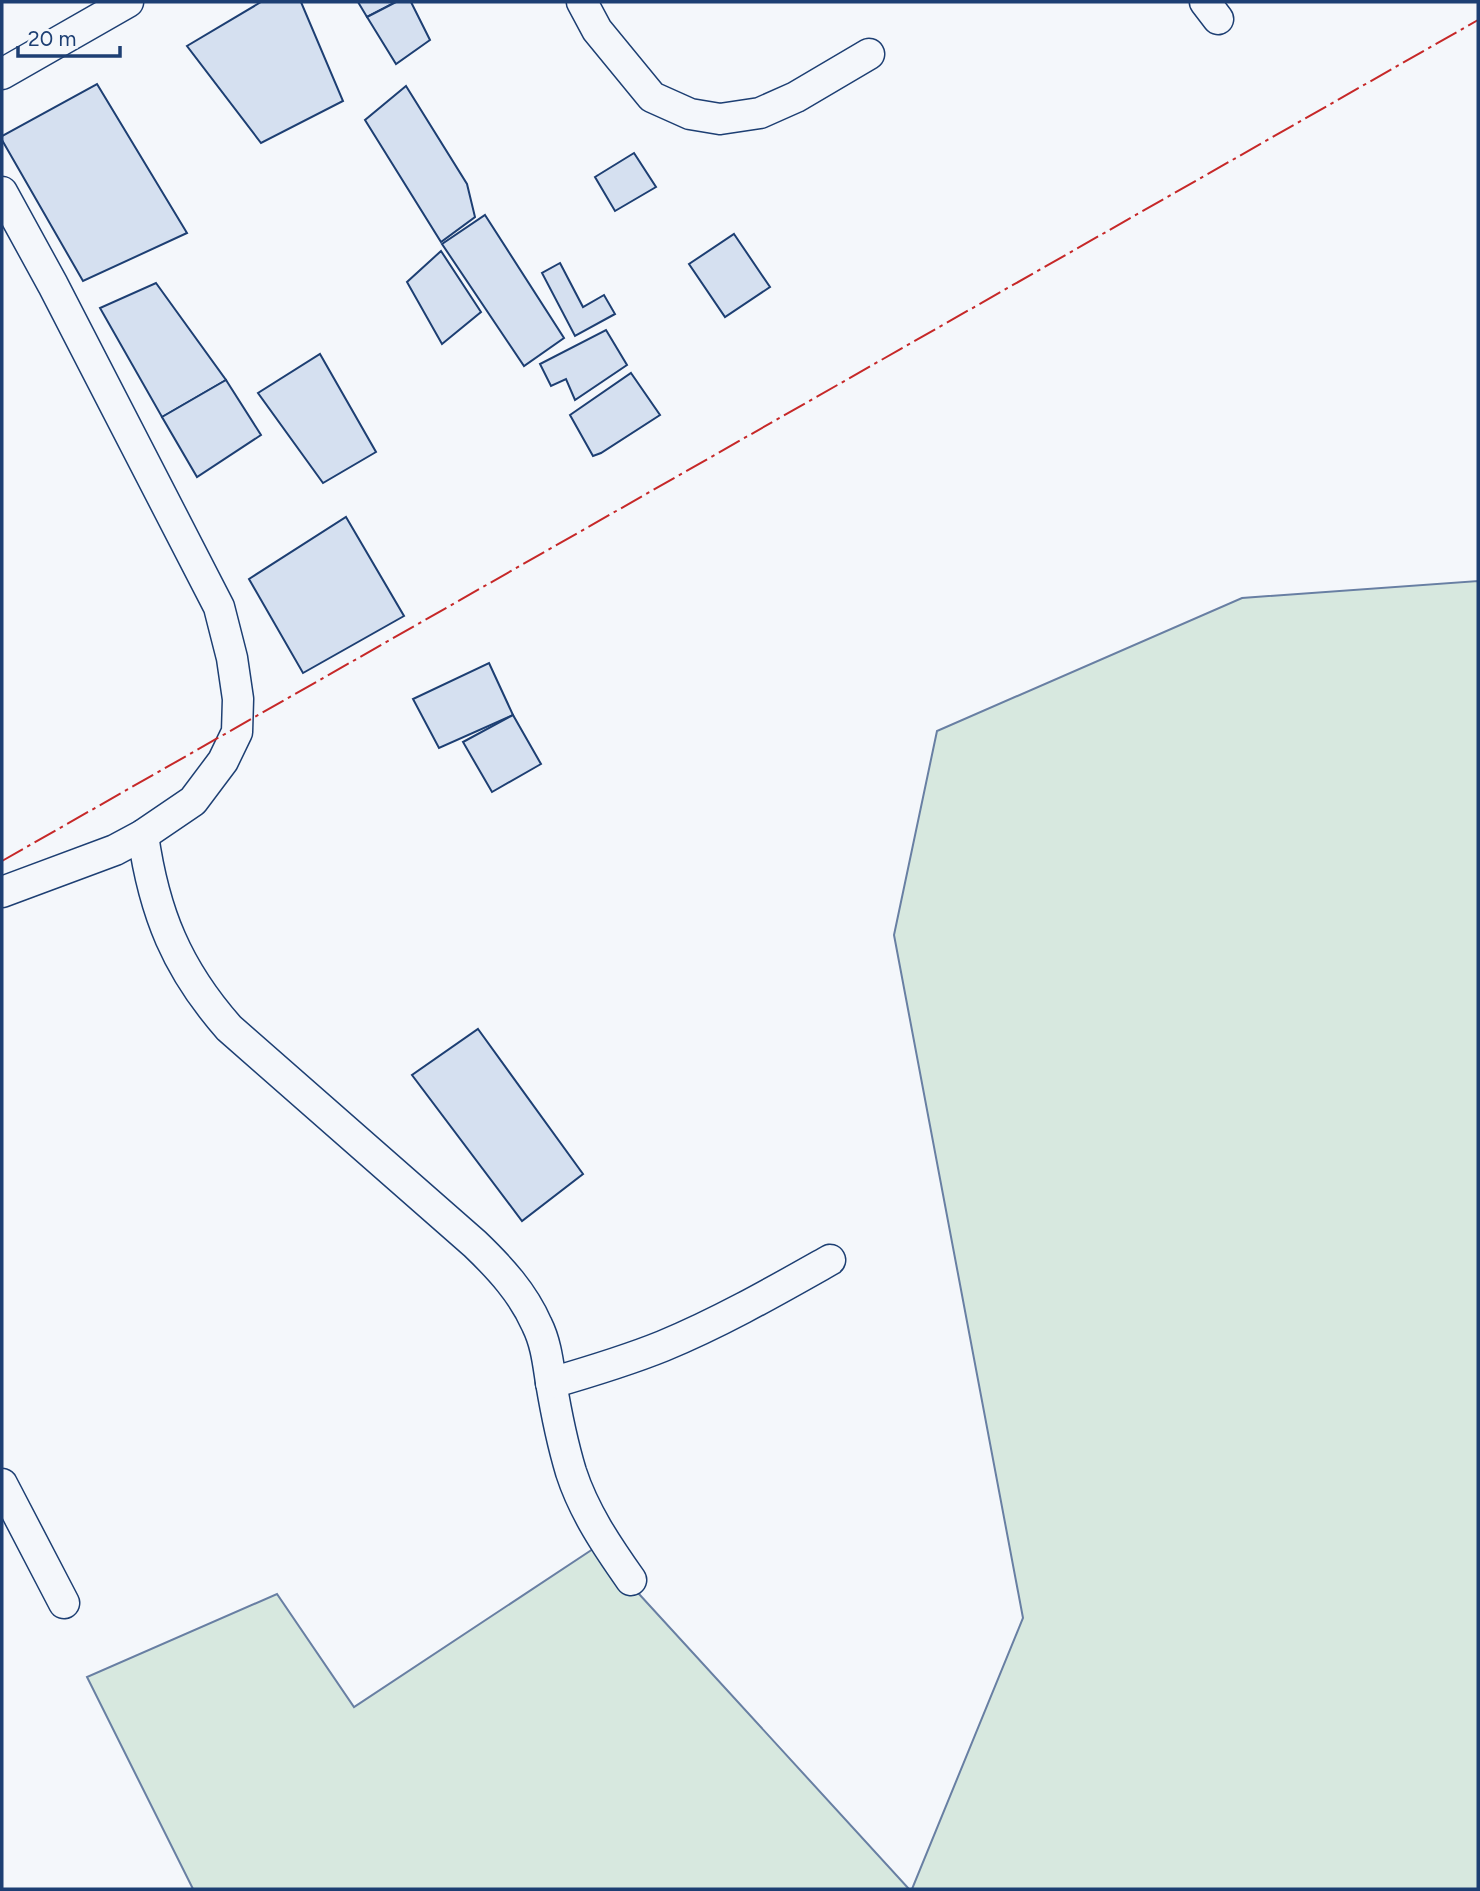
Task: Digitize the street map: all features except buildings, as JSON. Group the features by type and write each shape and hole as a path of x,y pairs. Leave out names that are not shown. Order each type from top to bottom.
{"street":[{"path":"2,74 128,2"},
{"path":"582,2 597,30 652,97 690,114 720,119 760,113 796,97 869,54"},
{"path":"2,192 219,607 239,699 237,732 223,761 193,801 143,835 115,850 2,892"},
{"path":"143,835 147,868 166,930 180,960 211,1007 229,1028 475,1244 500,1268 521,1296 538,1326 547,1357 562,1438 572,1475 607,1546 631,1580"},
{"path":"551,1383 663,1346 728,1315 830,1260"},
{"path":"2,1484 64,1602"}],"shaded area":[{"path":"1478,581 1478,1889 912,1889 1023,1618 894,935 937,731 1242,598"},
{"path":"596,1547 909,1889 193,1889 87,1677 277,1594 354,1707"}],"power":[{"path":"2,861 1478,20"}]}
